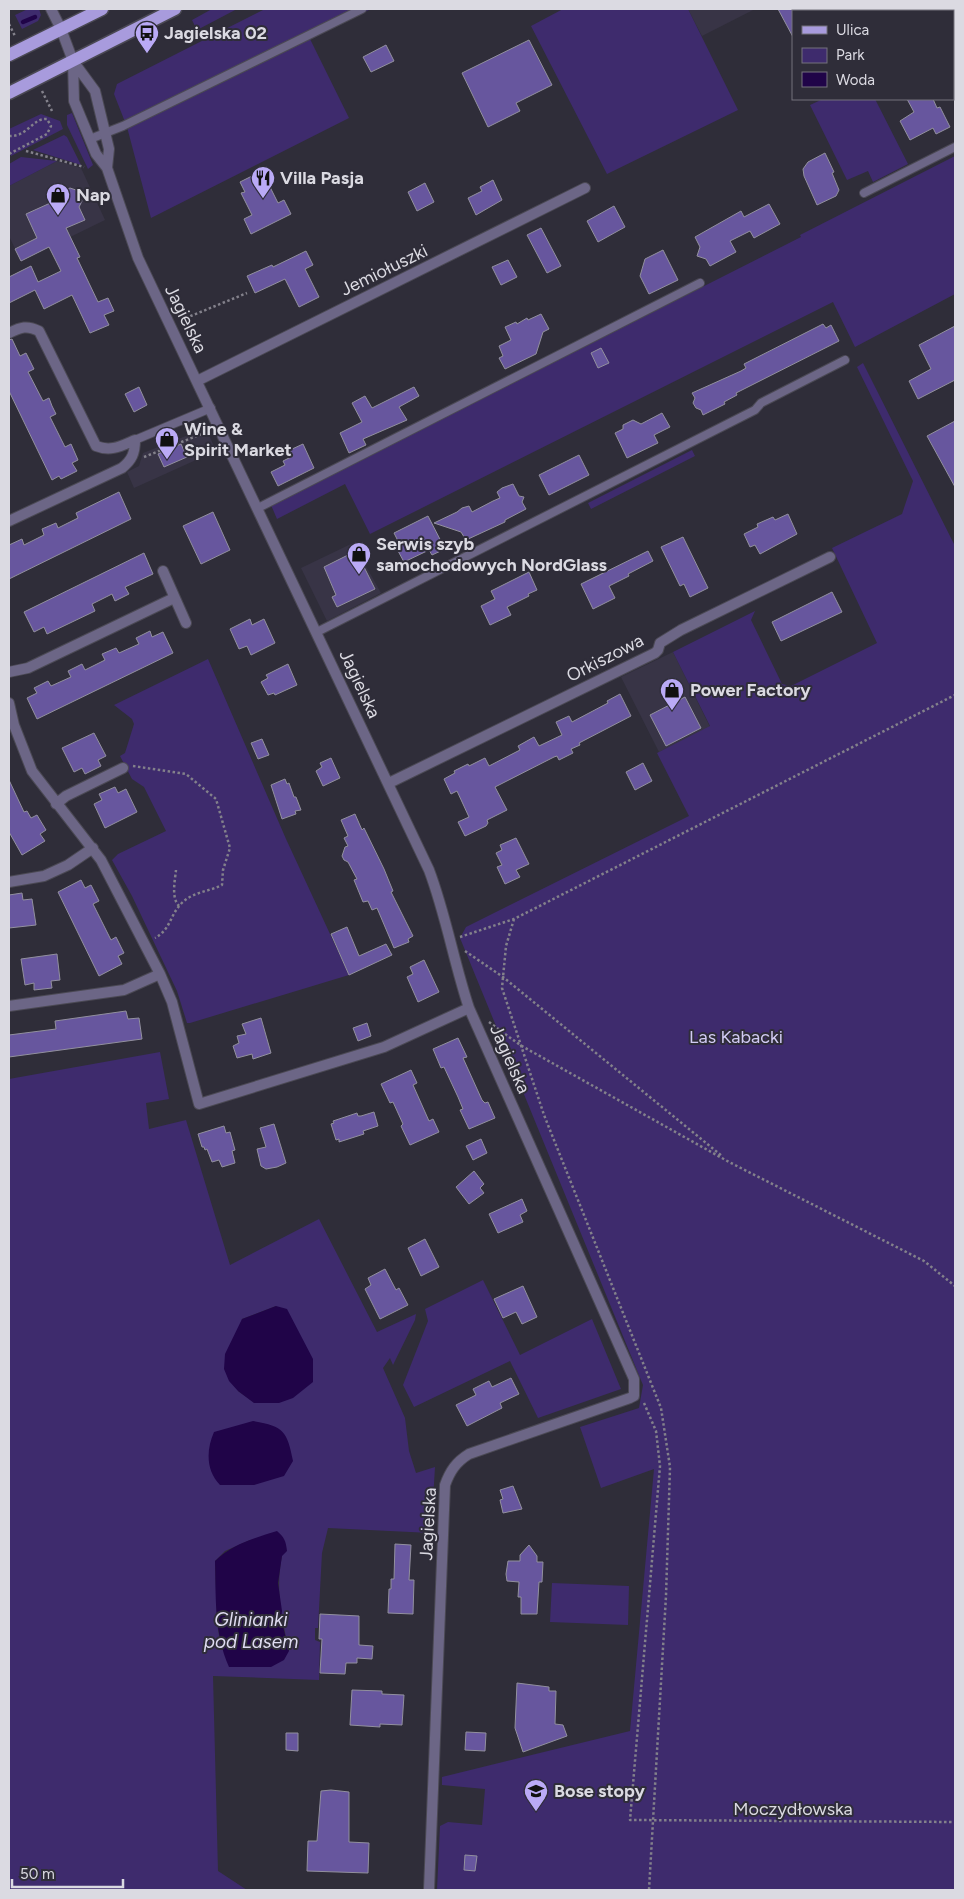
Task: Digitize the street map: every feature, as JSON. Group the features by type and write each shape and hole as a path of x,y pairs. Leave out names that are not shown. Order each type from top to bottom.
{"main road":[{"path":"9,55 102,9"},
{"path":"9,93 175,9"}],"street":[{"name":"Jagielska","path":"51,9 73,61 95,91 109,149 107,168"},
{"name":"Jagielska","path":"73,61 74,101 96,154 107,168 138,258 389,783 435,884 458,974 470,1008 634,1379 634,1396 469,1454 454,1465 449,1474 445,1485 429,1890"},
{"name":"Jemiołuszki","path":"197,381 585,188"},
{"path":"9,333 20,327 30,326 40,331 96,446 105,450 113,449 135,440 135,450 131,461 122,468 9,521"},
{"name":"Orkiszowa","path":"389,783 655,653 660,642 681,630 830,557"},
{"path":"163,571 186,624"},
{"path":"9,672 28,668 174,598"},
{"path":"9,703 14,725 32,771 56,804 93,848 111,877 160,974 172,1002 199,1104 384,1047 470,1008"},
{"path":"56,804 66,796 123,768"},
{"path":"9,882 44,876 68,865 93,848"},
{"path":"9,1006 124,990 160,974"}],"lane":[{"path":"90,140 362,9"},
{"path":"864,193 955,147"},
{"path":"258,508 700,283"},
{"path":"317,632 755,410 761,402 845,360"},
{"path":"135,440 211,408"}],"path":[{"path":"9,136 20,135 43,118 47,119 51,126 47,134 9,154"},
{"path":"26,151 84,167"},
{"path":"171,325 247,293"},
{"path":"131,461 211,430"},
{"path":"449,940 514,919 955,695"},
{"path":"123,768 139,766 186,774 216,799 230,848 223,870 222,885 193,895 179,906 164,932 144,943"},
{"path":"176,870 175,898 179,906"},
{"path":"449,940 503,978 729,1162"},
{"path":"470,1008 520,1045 729,1162 924,1261 955,1286"},
{"name":"Moczydłowska","path":"635,1388 643,1401 656,1432 660,1466 630,1820 955,1822"}],"shaded area":[{"path":"688,9 755,9 702,36"},
{"path":"57,161 81,168 105,220 21,261 9,236 9,186"},
{"path":"206,428 216,451 134,488 127,472 139,466 143,453"},
{"path":"353,543 381,593 327,621 301,568"},
{"path":"673,652 710,727 659,752 621,677"}],"green space":[{"path":"28,9 39,9 41,15 38,21 22,29 15,15"},
{"path":"212,9 237,9 197,30 192,20"},
{"path":"265,9 371,9 310,39 349,118 151,218 127,127 114,94 117,84"},
{"path":"563,9 688,9 738,110 607,174 531,26"},
{"path":"821,100 876,100 908,164 873,182 868,171 847,180 810,105"},
{"path":"72,113 93,165 88,169 67,125 67,115"},
{"path":"41,114 60,121 63,129 11,156 9,151 9,129"},
{"path":"64,135 67,137 81,165 33,150"},
{"path":"955,156 955,294 855,347 833,302 370,534 345,484 277,519 271,505 801,237 800,235"},
{"path":"21,157 57,161 9,186 9,164"},
{"name":"Las Kabacki","path":"863,363 955,546 955,1890 437,1890 440,1826 448,1822 482,1825 485,1789 442,1785 442,1777 630,1731 654,1469 601,1488 580,1427 639,1408 643,1385 460,938 466,927 689,816 657,753 710,726 673,652 755,611 751,620 782,684 791,686 877,643 832,548 902,514 913,481 857,367"},
{"path":"692,450 695,456 591,509 588,503"},
{"path":"208,659 286,839 349,975 187,1023 177,991 132,896 112,860 118,854 166,831 144,787 132,779 120,756 125,753 134,724 132,719 114,705"},
{"path":"160,1052 169,1099 146,1103 149,1129 186,1120 230,1265 319,1219 377,1332 416,1314 415,1320 393,1365 390,1358 383,1368 405,1418 409,1451 416,1473 435,1467 431,1533 328,1528 322,1553 318,1628 315,1628 315,1640 320,1642 319,1680 213,1676 218,1871 247,1890 9,1890 9,1079","holes":["276,1306 279,1403 255,1403 238,1391 242,1319","250,1540 282,1556 279,1593 289,1651 221,1650 217,1622 215,1561 225,1551"]},
{"path":"483,1280 520,1355 592,1319 621,1389 538,1418 510,1361 414,1407 403,1385 428,1321 425,1309"},
{"path":"552,1583 629,1586 628,1625 550,1622"}],"water":[{"path":"276,1306 287,1309 313,1359 313,1382 293,1398 279,1403 254,1403 238,1391 229,1381 224,1369 225,1354 242,1319"},
{"path":"253,1421 278,1428 286,1436 293,1461 284,1476 254,1485 220,1485 212,1473 209,1460 211,1439 214,1432"},
{"name":"Glinianki pod Lasem","path":"277,1531 286,1544 287,1551 282,1556 278,1583 282,1611 281,1618 289,1651 284,1660 271,1667 229,1667 218,1628 215,1561 236,1546"}],"building":[{"path":"778,9 793,9 792,35"},
{"path":"529,40 552,85 516,103 520,111 488,127 462,73"},
{"path":"386,45 394,61 371,72 363,57"},
{"path":"908,100 933,100 937,108 940,107 950,127 936,134 933,128 910,140 900,121 914,112"},
{"path":"825,153 834,172 832,173 839,190 836,196 817,205 804,176 803,169 808,162"},
{"path":"262,171 278,203 284,200 291,214 251,234 244,219 252,215 241,193 245,192 240,182"},
{"path":"493,180 502,200 476,215 468,198 482,191 480,187"},
{"path":"425,183 434,202 417,211 408,192"},
{"path":"70,188 76,190 82,201 79,207 85,220 66,228 80,257 77,258 98,302 108,298 114,311 104,315 109,325 90,333 72,295 44,309 35,290 9,303 9,277 31,266 38,282 61,271 49,247 21,261 15,249 37,238 26,214 57,200 59,193"},
{"path":"769,204 780,224 754,238 750,231 730,241 736,252 710,266 706,259 697,256 700,247 695,237 741,211 744,217"},
{"path":"614,206 625,227 598,242 587,221"},
{"path":"541,228 561,266 547,273 527,235"},
{"path":"663,250 678,280 649,294 640,276 645,259"},
{"path":"306,251 313,265 305,269 319,297 299,307 285,279 255,293 247,276 272,265 273,267"},
{"path":"508,260 517,277 501,285 492,267"},
{"path":"541,314 549,329 543,332 536,354 505,369 499,358 503,356 499,346 511,340 505,327"},
{"path":"823,324 826,328 831,325 839,341 736,393 737,395 724,402 725,404 703,415 701,410 696,408 693,403 695,398 692,393 741,371 746,368 744,364"},
{"path":"955,326 955,380 918,399 909,381 931,369 919,345"},
{"path":"12,339 20,356 26,353 34,369 28,372 43,401 49,398 56,414 50,417 65,447 71,444 78,460 72,463 77,471 61,479 59,476 52,480 9,391 9,340"},
{"path":"601,348 609,363 598,368 591,353"},
{"path":"139,387 147,405 134,412 125,394"},
{"path":"414,387 419,396 399,407 407,420 363,439 366,445 349,453 340,433 362,422 352,403 365,396 372,408"},
{"path":"662,413 670,427 654,435 658,443 627,458 615,433 623,429 623,425 633,420 641,424"},
{"path":"955,421 955,487 927,436"},
{"path":"181,444 187,457 164,467 158,454"},
{"path":"303,444 314,468 278,486 271,472 285,465 283,461 293,456 290,450"},
{"path":"579,455 589,475 549,495 539,475"},
{"path":"513,484 519,496 524,497 522,502 526,509 505,520 505,522 466,540 461,532 434,523 462,508 469,506 472,512 500,498 497,492"},
{"path":"119,492 131,519 9,579 9,545 22,539 24,545 44,535 42,529 56,523 58,528 78,518 76,513"},
{"path":"213,512 230,550 201,564 183,526"},
{"path":"788,514 797,534 760,554 755,545 750,547 744,534 758,527 757,524 773,517 775,520"},
{"path":"428,516 445,549 432,555 429,550 404,562 397,549 401,547 394,533"},
{"path":"683,537 708,588 690,597 684,584 680,586 661,547"},
{"path":"356,551 375,589 337,607 332,597 336,595 324,567"},
{"path":"648,551 653,561 609,586 615,598 593,609 581,584"},
{"path":"144,553 153,574 125,587 129,594 115,601 112,594 92,604 95,611 47,634 44,627 34,632 24,612"},
{"path":"529,572 537,590 507,607 511,615 490,625 481,606 495,599 491,591"},
{"path":"832,592 842,612 781,641 772,622"},
{"path":"250,619 252,625 264,619 275,643 251,655 247,646 239,649 230,629"},
{"path":"150,631 152,637 163,632 173,653 37,719 27,698 37,693 34,688 48,681 51,686 71,677 68,671 82,664 85,670 105,660 102,654 116,648 119,653 139,644 136,638"},
{"path":"288,664 297,685 275,695 274,693 268,695 261,682 268,678 266,675"},
{"path":"620,694 631,716 579,743 580,745 571,749 573,753 559,760 557,756 554,757 495,787 507,810 487,820 486,826 465,836 458,822 469,817 457,791 451,794 444,779 455,773 454,771 485,758 489,766 520,750 518,746 534,737 539,746 562,735 556,722 569,716 572,722 608,703 607,701"},
{"path":"685,697 701,728 666,746 650,715"},
{"path":"94,733 106,756 98,760 101,766 85,774 82,768 74,772 62,748"},
{"path":"262,739 269,755 258,759 251,743"},
{"path":"331,758 340,778 323,786 316,771 322,767 320,763"},
{"path":"643,763 652,781 635,790 626,772"},
{"path":"285,779 287,784 289,783 301,810 295,811 296,814 282,819 271,785"},
{"path":"9,780 24,812 27,811 31,818 37,815 46,830 40,834 45,841 22,855 9,832"},
{"path":"115,787 118,793 126,789 137,812 105,828 94,804 102,800 99,794"},
{"path":"355,814 384,869 393,891 391,892 413,936 408,939 409,942 394,948 377,908 372,910 368,901 363,902 354,880 357,879 348,862 342,856 345,847 348,846 344,838 348,836 341,820"},
{"path":"516,838 529,864 516,870 520,877 505,884 497,867 502,865 496,853 502,850 500,845"},
{"path":"81,880 85,888 91,885 99,901 93,904 111,940 116,937 124,953 118,956 122,964 99,976 58,892"},
{"path":"22,893 23,900 32,899 36,925 9,928 9,895"},
{"path":"347,927 359,956 386,944 392,955 349,975 331,934"},
{"path":"57,954 60,980 51,981 52,988 34,990 34,983 25,985 21,959"},
{"path":"424,960 439,992 418,1002 407,977 413,974 410,967"},
{"path":"126,1011 128,1019 139,1018 142,1039 9,1057 9,1035 56,1029 55,1021"},
{"path":"261,1018 271,1053 253,1059 252,1054 237,1058 233,1046 239,1043 237,1036 246,1034 242,1024"},
{"path":"367,1023 371,1036 358,1041 353,1028"},
{"path":"458,1038 467,1057 463,1058 482,1100 485,1103 488,1102 495,1118 469,1129 460,1110 463,1109 458,1097 444,1067 441,1068 433,1049"},
{"path":"411,1070 417,1083 413,1085 429,1121 433,1119 439,1132 410,1145 393,1102 390,1103 381,1084"},
{"path":"374,1112 378,1126 363,1131 364,1134 339,1142 339,1139 336,1140 331,1124 334,1123 333,1121 357,1113 358,1116 361,1116"},
{"path":"274,1124 286,1163 266,1169 261,1166 257,1149 266,1147 260,1128"},
{"path":"224,1126 226,1133 230,1132 235,1150 232,1151 235,1163 222,1167 219,1160 212,1162 207,1149 205,1150 202,1147 198,1134"},
{"path":"481,1139 487,1153 473,1160 466,1146"},
{"path":"474,1171 484,1184 480,1188 484,1193 469,1204 456,1187"},
{"path":"522,1199 527,1211 520,1215 523,1222 498,1233 489,1214"},
{"path":"425,1239 439,1267 421,1276 408,1248"},
{"path":"385,1269 396,1290 399,1288 408,1305 380,1319 365,1289 371,1285 368,1278"},
{"path":"523,1286 537,1317 522,1324 516,1312 503,1318 494,1299"},
{"path":"511,1378 519,1394 500,1403 502,1408 467,1426 456,1405 476,1395 473,1389 489,1381 492,1387"},
{"path":"513,1486 522,1509 503,1513 500,1500 503,1499 500,1490"},
{"path":"395,1544 411,1545 409,1580 414,1580 413,1614 388,1613 389,1589 391,1589 391,1579 394,1579"},
{"path":"529,1545 537,1556 537,1562 543,1562 542,1582 539,1582 537,1614 521,1614 521,1597 518,1597 519,1582 507,1581 506,1574 508,1561 520,1561 520,1555"},
{"path":"320,1614 359,1616 359,1645 373,1646 372,1659 357,1658 357,1663 346,1663 345,1674 320,1673 322,1639 319,1639"},
{"path":"517,1683 549,1687 549,1691 556,1691 555,1724 563,1725 567,1736 523,1752 515,1728"},
{"path":"352,1690 382,1691 382,1694 404,1695 402,1725 380,1724 380,1727 350,1725"},
{"path":"466,1732 486,1733 485,1751 465,1750"},
{"path":"286,1733 298,1733 298,1751 286,1750"},
{"path":"321,1791 349,1792 349,1842 369,1843 368,1873 307,1871 308,1841 317,1841"},
{"path":"465,1855 477,1856 475,1871 464,1870"}],"waterway":[{"path":"23,22 35,17"}],"place":[{"name":"Jagielska 02","path":"147,54"},
{"name":"Villa Pasja","path":"263,199"},
{"name":"Nap","path":"58,216"},
{"name":"Wine & Spirit Market","path":"167,460"},
{"name":"Serwis szyb samochodowych NordGlass","path":"359,575"},
{"name":"Power Factory","path":"672,711"},
{"name":"Bose stopy","path":"536,1812"}]}
